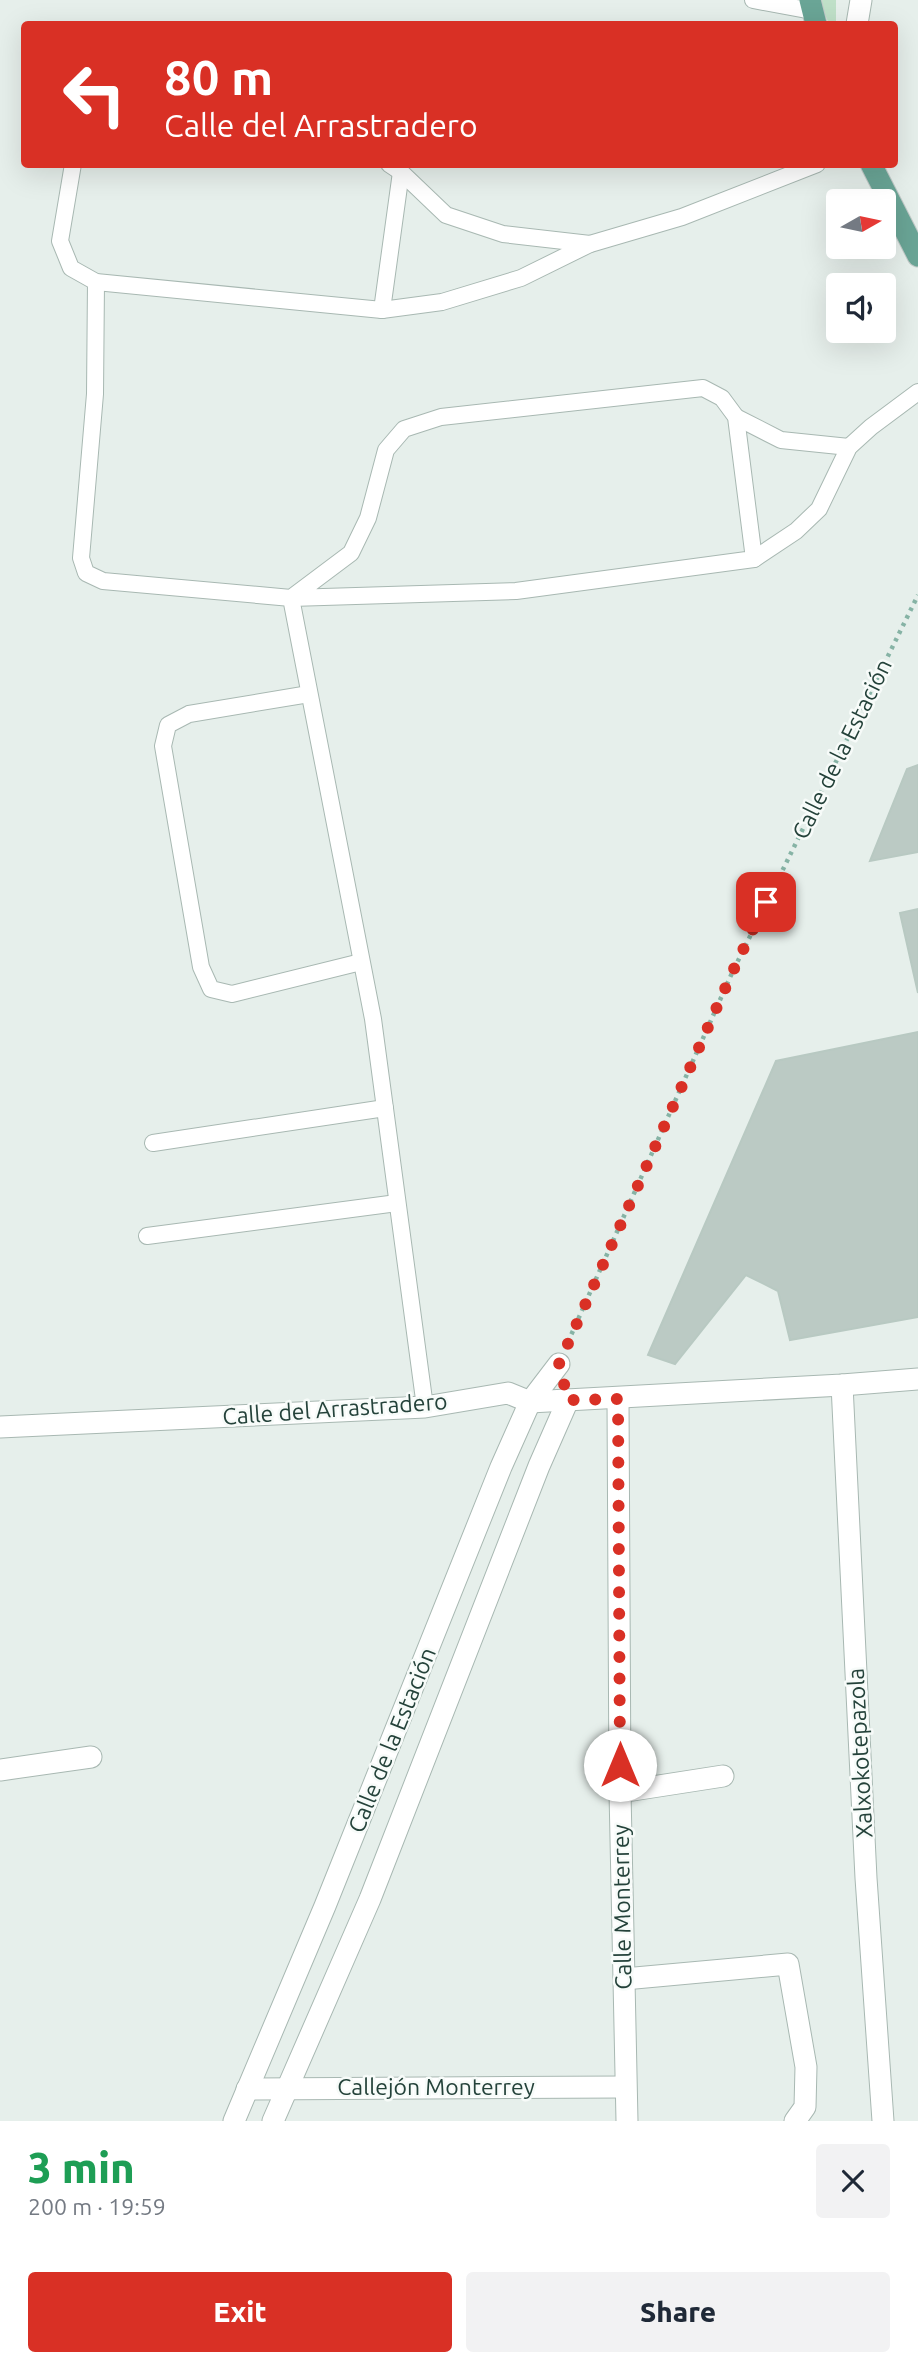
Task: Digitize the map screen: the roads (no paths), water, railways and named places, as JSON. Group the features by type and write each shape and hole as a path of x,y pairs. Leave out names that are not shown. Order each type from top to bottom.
{"main road":[{"path":"873,168 918,256"}],"street":[{"path":"858,21 861,0"},
{"name":"Calle de la Estación","path":"234,2121 325,1906 501,1467 530,1402 559,1364 568,1400 539,1466 370,1899 273,2121"},
{"name":"Calle del Arrastradero","path":"0,1427 425,1407 508,1393 530,1402 618,1399 918,1378"},
{"name":"Xalxokotepazola","path":"842,1385 866,1878 883,2121"},
{"name":"Calle Monterrey","path":"618,1399 620,1792 627,2121"},
{"path":"0,1770 91,1757"},
{"path":"620,1792 723,1776"},
{"path":"624,1979 788,1964 806,2067 806,2107 794,2121"},
{"name":"Callejón Monterrey","path":"247,2089 625,2087"}],"lane":[{"path":"753,0 813,12"},
{"path":"73,168 60,241 71,268 96,282 382,310 442,302 521,278 590,244 682,218 807,168"},
{"path":"382,310 395,168"},
{"path":"395,168 446,215 503,234 590,244"},
{"path":"96,282 95,394 81,558 86,573 103,581 291,598 516,591 754,559 796,531 819,509 849,447 918,392"},
{"path":"291,598 351,553 368,518 386,450 404,429 441,417 703,388 722,398 736,417 781,440 849,447"},
{"path":"736,417 754,559"},
{"path":"291,598 373,1019 425,1407"},
{"path":"309,694 189,714 168,725 163,746 201,967 211,989 232,994 361,962"},
{"path":"153,1143 385,1108"},
{"path":"147,1236 397,1203"}]}
